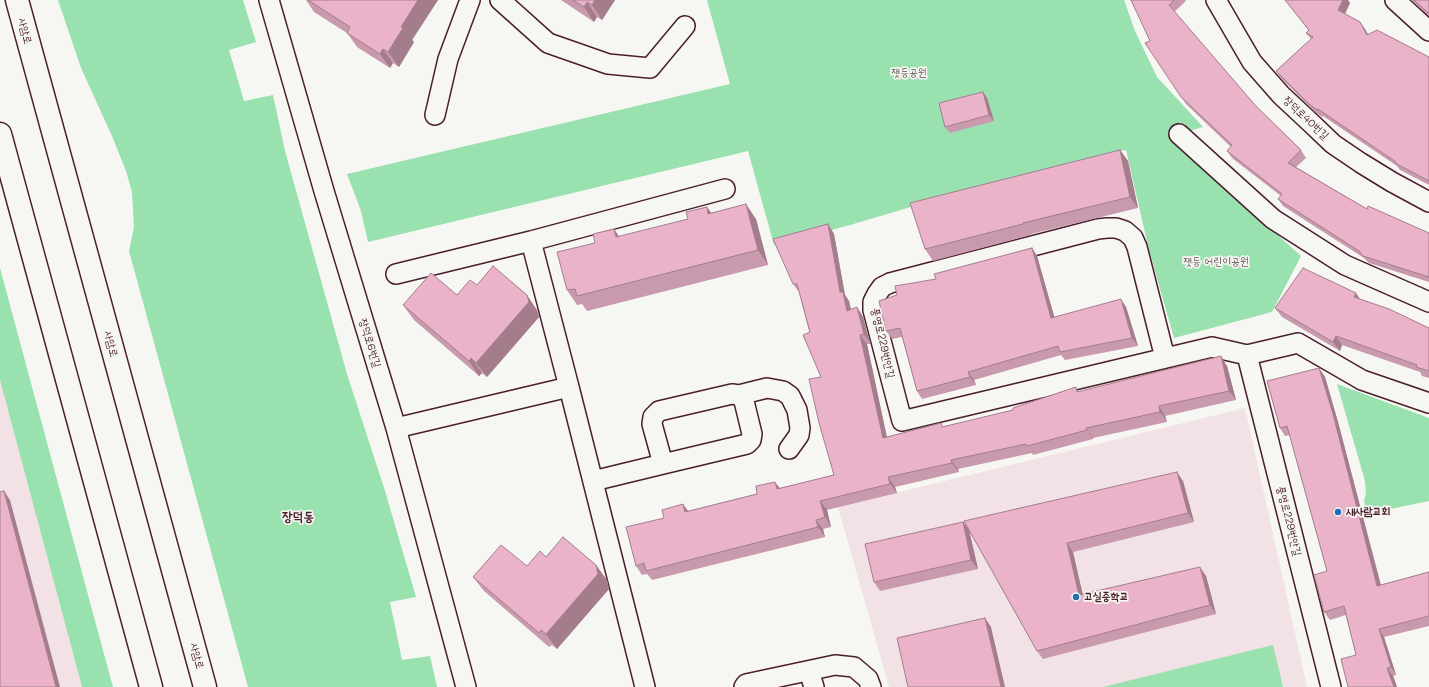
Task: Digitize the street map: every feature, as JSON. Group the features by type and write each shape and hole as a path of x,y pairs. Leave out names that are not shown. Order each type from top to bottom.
{"main road":[{"name":"사암로","path":"17,0 205,687"},
{"path":"0,134 151,687"}],"street":[{"name":"장덕로6번길","path":"269,0 324,191 396,428 466,687"},
{"path":"435,115 448,59 470,0"},
{"path":"500,0 548,43 608,64 650,68 685,26"},
{"name":"장덕로40번길","path":"1216,0 1252,62 1282,95 1333,144 1392,182 1429,202"},
{"path":"1396,0 1429,31"},
{"path":"1179,134 1273,220 1345,265 1429,302"},
{"path":"396,274 531,241 726,189"},
{"name":"풍영로229번안길","path":"1165,358 1137,247 1133,238 1125,231 1116,228 1098,229 890,283 882,287 876,294 873,302 873,310 902,421 1212,347 1247,355 1298,343 1362,380 1429,403"},
{"path":"531,241 644,687"},
{"name":"풍영로229번안길","path":"1247,355 1331,687"},
{"path":"396,428 569,387"},
{"path":"663,464 652,424 653,417 659,411 732,394 739,395 767,388 783,391 790,396 797,410 800,428 799,435 789,449"},
{"path":"593,481 747,444 751,440 752,434 744,401 739,395"},
{"path":"744,687 746,684 811,679 835,665 854,667 868,679 871,687"}],"shaded area":[{"path":"0,380 82,687 0,687"},
{"name":"고실중학교","path":"1245,408 1307,687 889,687 838,507"}],"green space":[{"path":"58,0 243,0 256,42 229,50 244,101 273,95 285,151 347,374 385,491 416,597 390,602 402,660 430,656 437,687 248,687 129,251 134,227 132,192 126,171 112,136 81,68"},
{"path":"707,0 1124,0 1135,31 1157,77 1203,127 1169,137 1301,256 1272,312 1174,338 1149,250 1126,150 1012,177 850,225 774,245 748,151 368,242 361,211 347,174 730,84"},
{"path":"0,268 113,687 82,687 0,380"},
{"path":"1337,384 1429,418 1429,501 1366,514 1364,500 1366,494 1365,481"},
{"path":"1273,645 1283,687 1103,687"}],"building":[{"path":"308,0 418,0 401,27 403,28 388,52 383,49 380,54 347,33 350,27"},
{"path":"573,0 595,0 592,5 587,2 584,7"},
{"path":"1131,0 1174,0 1169,5 1255,105 1301,150 1288,163 1367,209 1368,206 1429,233 1429,277 1363,256 1359,251 1278,199 1282,194 1227,151 1232,145 1181,97 1145,43 1150,41"},
{"path":"1285,0 1343,0 1338,10 1360,22 1367,35 1377,30 1429,57 1429,181 1395,163 1396,162 1318,109 1317,110 1276,71 1313,37 1306,33 1309,30"},
{"path":"1414,0 1429,0 1429,13 1427,12"},
{"path":"983,92 989,115 945,127 939,103"},
{"path":"1120,150 1130,197 925,249 910,203"},
{"path":"746,204 758,250 577,296 575,289 567,290 557,252 595,243 593,234 614,229 616,237 688,219 686,212 707,207 708,214"},
{"path":"828,224 840,292 843,292 847,311 857,307 864,334 860,335 883,438 941,423 942,427 1013,410 1013,408 1076,387 1077,392 1221,356 1229,391 1159,406 1160,412 1086,428 1087,430 1027,446 1026,444 951,460 952,463 888,477 890,484 820,501 825,517 816,520 818,527 646,571 644,563 636,566 626,527 664,518 662,510 683,504 685,512 757,494 756,486 775,482 777,489 834,475 819,423 809,379 821,377 803,335 810,332 797,284 793,284 773,239"},
{"path":"1032,248 1051,318 1121,299 1132,338 1060,352 1058,346 968,372 970,377 917,391 900,328 886,331 879,301 897,295 895,286 936,279 934,274"},
{"path":"493,266 527,295 529,302 476,363 471,358 469,361 403,305 431,273 457,295 470,280 477,285"},
{"path":"1303,268 1356,293 1354,297 1389,309 1429,328 1429,371 1416,367 1417,365 1336,336 1333,342 1275,308"},
{"path":"1319,368 1333,414 1377,586 1429,572 1429,616 1379,629 1391,667 1387,668 1394,687 1348,687 1341,659 1356,655 1344,606 1324,612 1314,575 1327,571 1287,426 1280,428 1267,381"},
{"path":"1177,472 1188,513 1067,543 1079,595 1200,567 1210,605 1037,651 964,521"},
{"path":"4,491 56,687 0,687 0,492"},
{"path":"963,522 971,560 874,582 865,544"},
{"path":"563,537 596,565 598,574 546,634 541,630 539,633 473,577 501,545 527,566 540,551 546,557"},
{"path":"985,618 1001,687 908,687 897,638"}],"place":[{"name":"새사람교회","path":"1338,512"},
{"name":"고실중학교","path":"1076,597"}],"district":[{"name":"장덕동","path":"298,517"}],"park label":[{"name":"잿등공원","path":"909,73"},
{"name":"잿등 어린이공원","path":"1216,262"}]}
